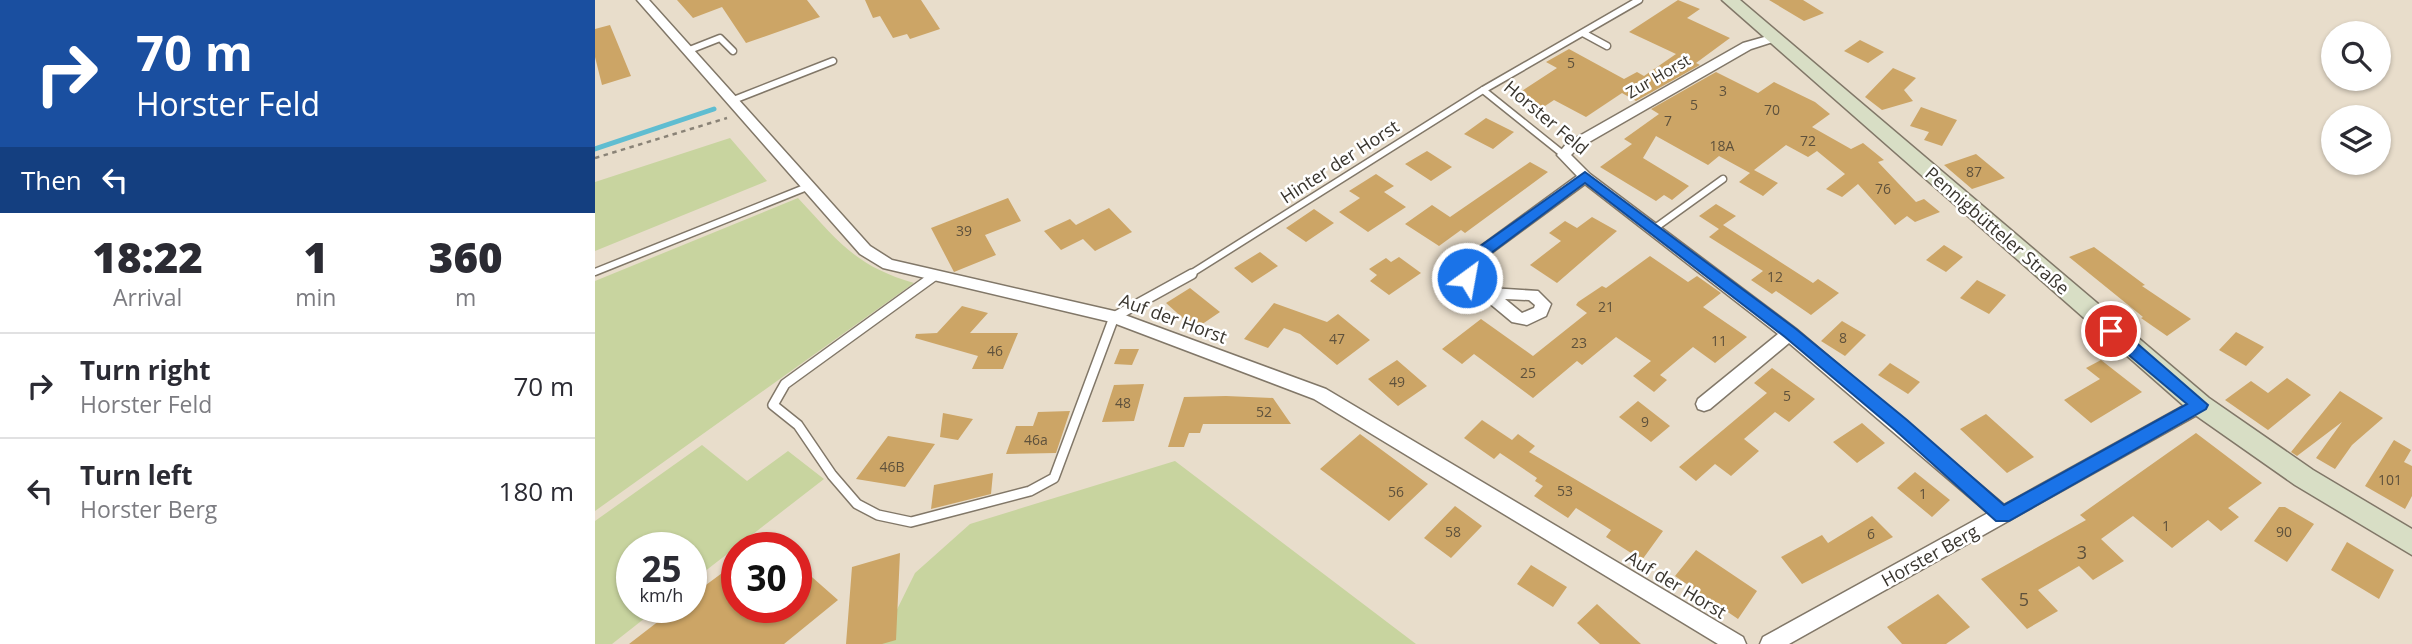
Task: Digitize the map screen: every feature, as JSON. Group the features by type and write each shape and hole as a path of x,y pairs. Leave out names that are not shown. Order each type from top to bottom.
{"street":[{"name":"Auf der Horst","path":"643,0 807,187 866,250 888,264 1114,317 1320,394 1736,644"},
{"name":"Pennigbütteler Straße","path":"1730,0 2200,405 2317,488 2412,543"},
{"name":"Zur Horst","path":"1564,155 1572,146 1747,46 1775,38"},
{"name":"Horster Feld","path":"1564,155 1585,177 1790,333 1901,425 2003,515"},
{"name":"Horster Feld","path":"1487,293 1467,278 1468,263 1585,177"},
{"path":"1704,404 1790,333"},
{"name":"Horster Berg","path":"1770,644 2200,405"}],"lane":[{"name":"Hinter der Horst","path":"1114,317 1225,255 1483,90 1639,0"},
{"path":"1583,33 1607,46"},
{"path":"687,51 720,38 733,51"},
{"path":"737,107 833,61"},
{"name":"Horster Feld","path":"1483,90 1564,155"},
{"path":"1655,228 1723,179"},
{"path":"595,272 807,187"},
{"path":"934,276 785,384 773,405 798,425 832,475 857,504 878,515 911,522 1030,491 1054,478 1114,317"}],"path":[{"path":"595,158 737,107"}],"green space":[{"path":"730,138 767,181 595,251 595,182"},
{"path":"798,198 837,239 862,260 877,269 914,283 595,511 595,281"},
{"path":"702,445 747,481 788,451 824,479 756,532 721,532 721,559 707,570 707,532 616,532 616,623 639,623 612,644 595,644 595,521"},
{"path":"1175,461 1416,644 880,644 915,573 970,524"}],"building":[{"path":"677,0 807,0 820,17 746,43 722,7 693,18"},
{"path":"865,0 921,0 940,29 910,39 907,34 893,38 880,16 873,18"},
{"path":"1678,0 1700,9 1687,18 1730,38 1696,63 1700,65 1636,101 1622,93 1586,117 1554,100 1539,110 1514,96 1557,68 1546,62 1569,49 1624,79 1637,72 1644,76 1676,54 1629,32"},
{"path":"1769,0 1803,0 1824,13 1804,21"},
{"path":"610,25 631,76 602,85 595,57 595,29"},
{"path":"1860,40 1884,52 1868,63 1844,51"},
{"path":"1893,68 1916,78 1904,90 1913,101 1882,110 1865,97"},
{"path":"1716,72 1758,93 1774,82 1815,102 1830,114 1812,127 1851,149 1863,143 1884,160 1878,162 1916,202 1924,199 1940,212 1915,222 1907,216 1895,225 1858,184 1842,197 1826,189 1845,174 1817,151 1808,157 1786,145 1754,170 1778,183 1763,196 1739,182 1750,173 1719,156 1708,165 1656,136 1643,158 1689,186 1672,200 1664,195 1656,201 1600,167 1632,144 1624,139 1659,114 1651,109"},
{"path":"1921,107 1957,120 1942,146 1924,140 1929,132 1910,126"},
{"path":"1486,118 1514,132 1493,149 1464,134"},
{"path":"1427,151 1452,167 1431,181 1405,164"},
{"path":"1976,154 2005,178 1972,189 1944,165"},
{"path":"1530,162 1548,172 1465,233 1461,230 1439,246 1405,224 1432,205 1450,217"},
{"path":"1376,174 1394,186 1384,192 1406,207 1368,232 1339,212 1360,198 1349,191"},
{"path":"1008,198 1021,221 985,235 996,255 954,272 931,228"},
{"path":"1716,204 1736,216 1723,225 1813,283 1818,279 1839,293 1811,315 1776,291 1772,294 1751,280 1763,271 1709,237 1719,229 1699,216"},
{"path":"1109,208 1132,232 1095,251 1083,239 1061,250 1044,231 1070,219 1076,225"},
{"path":"1314,209 1334,223 1306,242 1286,228"},
{"path":"1592,217 1617,231 1557,283 1530,265 1561,241 1549,233 1565,221 1577,228"},
{"path":"1944,245 1963,257 1946,272 1926,260"},
{"path":"2094,247 2145,285 2142,286 2191,319 2167,336 2141,318 2143,317 2069,257"},
{"path":"1260,252 1278,266 1252,283 1234,268"},
{"path":"1650,256 1688,282 1697,276 1721,293 1703,307 1747,337 1715,363 1693,347 1660,375 1667,380 1654,392 1633,376 1651,361 1616,337 1582,365 1577,361 1533,398 1474,354 1462,364 1442,349 1481,319 1533,356 1587,313 1576,305 1578,302 1602,286 1606,288"},
{"path":"1399,257 1421,273 1389,295 1370,281 1377,275 1369,269 1386,258 1391,262"},
{"path":"1977,280 2006,295 1989,314 1960,298"},
{"path":"1190,288 1220,312 1195,329 1166,303"},
{"path":"1274,303 1327,322 1338,314 1370,340 1337,365 1300,334 1284,328 1268,348 1244,339"},
{"path":"962,306 988,313 970,333 1018,333 1003,369 972,369 978,356 915,338 916,334 937,333"},
{"path":"1842,321 1866,335 1845,356 1821,341"},
{"path":"2236,332 2264,347 2246,366 2219,350"},
{"path":"1120,349 1139,349 1132,365 1114,364"},
{"path":"1397,360 1427,386 1398,406 1368,379"},
{"path":"2101,360 2142,392 2091,423 2064,400 2100,379 2086,368"},
{"path":"1890,363 1920,382 1908,394 1878,375"},
{"path":"1772,368 1815,399 1789,422 1775,412 1744,439 1759,451 1731,476 1715,464 1696,481 1679,467 1767,393 1754,383"},
{"path":"2287,378 2311,395 2268,430 2225,400 2251,381 2268,393"},
{"path":"1144,384 1134,421 1102,422 1114,385"},
{"path":"2340,391 2383,418 2352,445 2335,469 2316,458 2342,422 2297,456 2291,452"},
{"path":"1184,397 1273,398 1291,424 1203,424 1200,433 1189,433 1184,447 1168,447"},
{"path":"1638,401 1670,426 1651,442 1619,417"},
{"path":"1070,411 1056,453 1006,454 1016,426 1033,426 1038,412"},
{"path":"943,413 973,419 958,440 940,437"},
{"path":"1986,414 2034,457 2007,473 1960,429"},
{"path":"1482,420 1512,440 1518,434 1535,446 1529,452 1663,531 1642,560 1606,537 1611,530 1576,508 1568,518 1534,496 1543,486 1535,481 1537,478 1500,453 1494,459 1464,438"},
{"path":"1862,423 1885,443 1857,463 1833,442"},
{"path":"2196,433 2262,483 2228,508 2239,517 2221,531 2208,520 2172,548 2133,516 2101,539 2124,561 2093,580 2079,566 2038,590 2058,611 2027,629 1981,579 2086,520 2080,515"},
{"path":"1360,434 1428,484 1389,521 1320,469"},
{"path":"888,436 935,444 905,487 856,479"},
{"path":"2394,440 2411,450 2404,462 2412,466 2412,496 2405,509 2365,486"},
{"path":"1915,472 1950,500 1932,517 1897,488"},
{"path":"993,473 991,494 931,509 934,485"},
{"path":"1455,506 1482,526 1451,558 1424,538"},
{"path":"2279,507 2285,507 2314,524 2287,562 2254,541"},
{"path":"1872,516 1893,537 1802,584 1781,557 1822,535 1828,543"},
{"path":"2347,542 2394,570 2379,599 2331,570"},
{"path":"1696,550 1757,591 1738,619 1675,576"},
{"path":"900,553 896,640 882,644 846,644 852,567"},
{"path":"1531,565 1567,587 1553,607 1517,584"},
{"path":"721,574 721,623 810,623 784,644 629,644 656,623 707,623 707,584"},
{"path":"812,577 838,600 812,621"},
{"path":"1938,594 1970,627 1946,644 1902,644 1887,627"},
{"path":"1597,604 1641,644 1600,644 1577,623"}],"waterway":[{"path":"595,149 714,109"}],"route":[{"path":"1467,278 1468,263 1585,177 1698,259 1790,333 1901,425 2003,515 2200,405 2111,331"}]}
